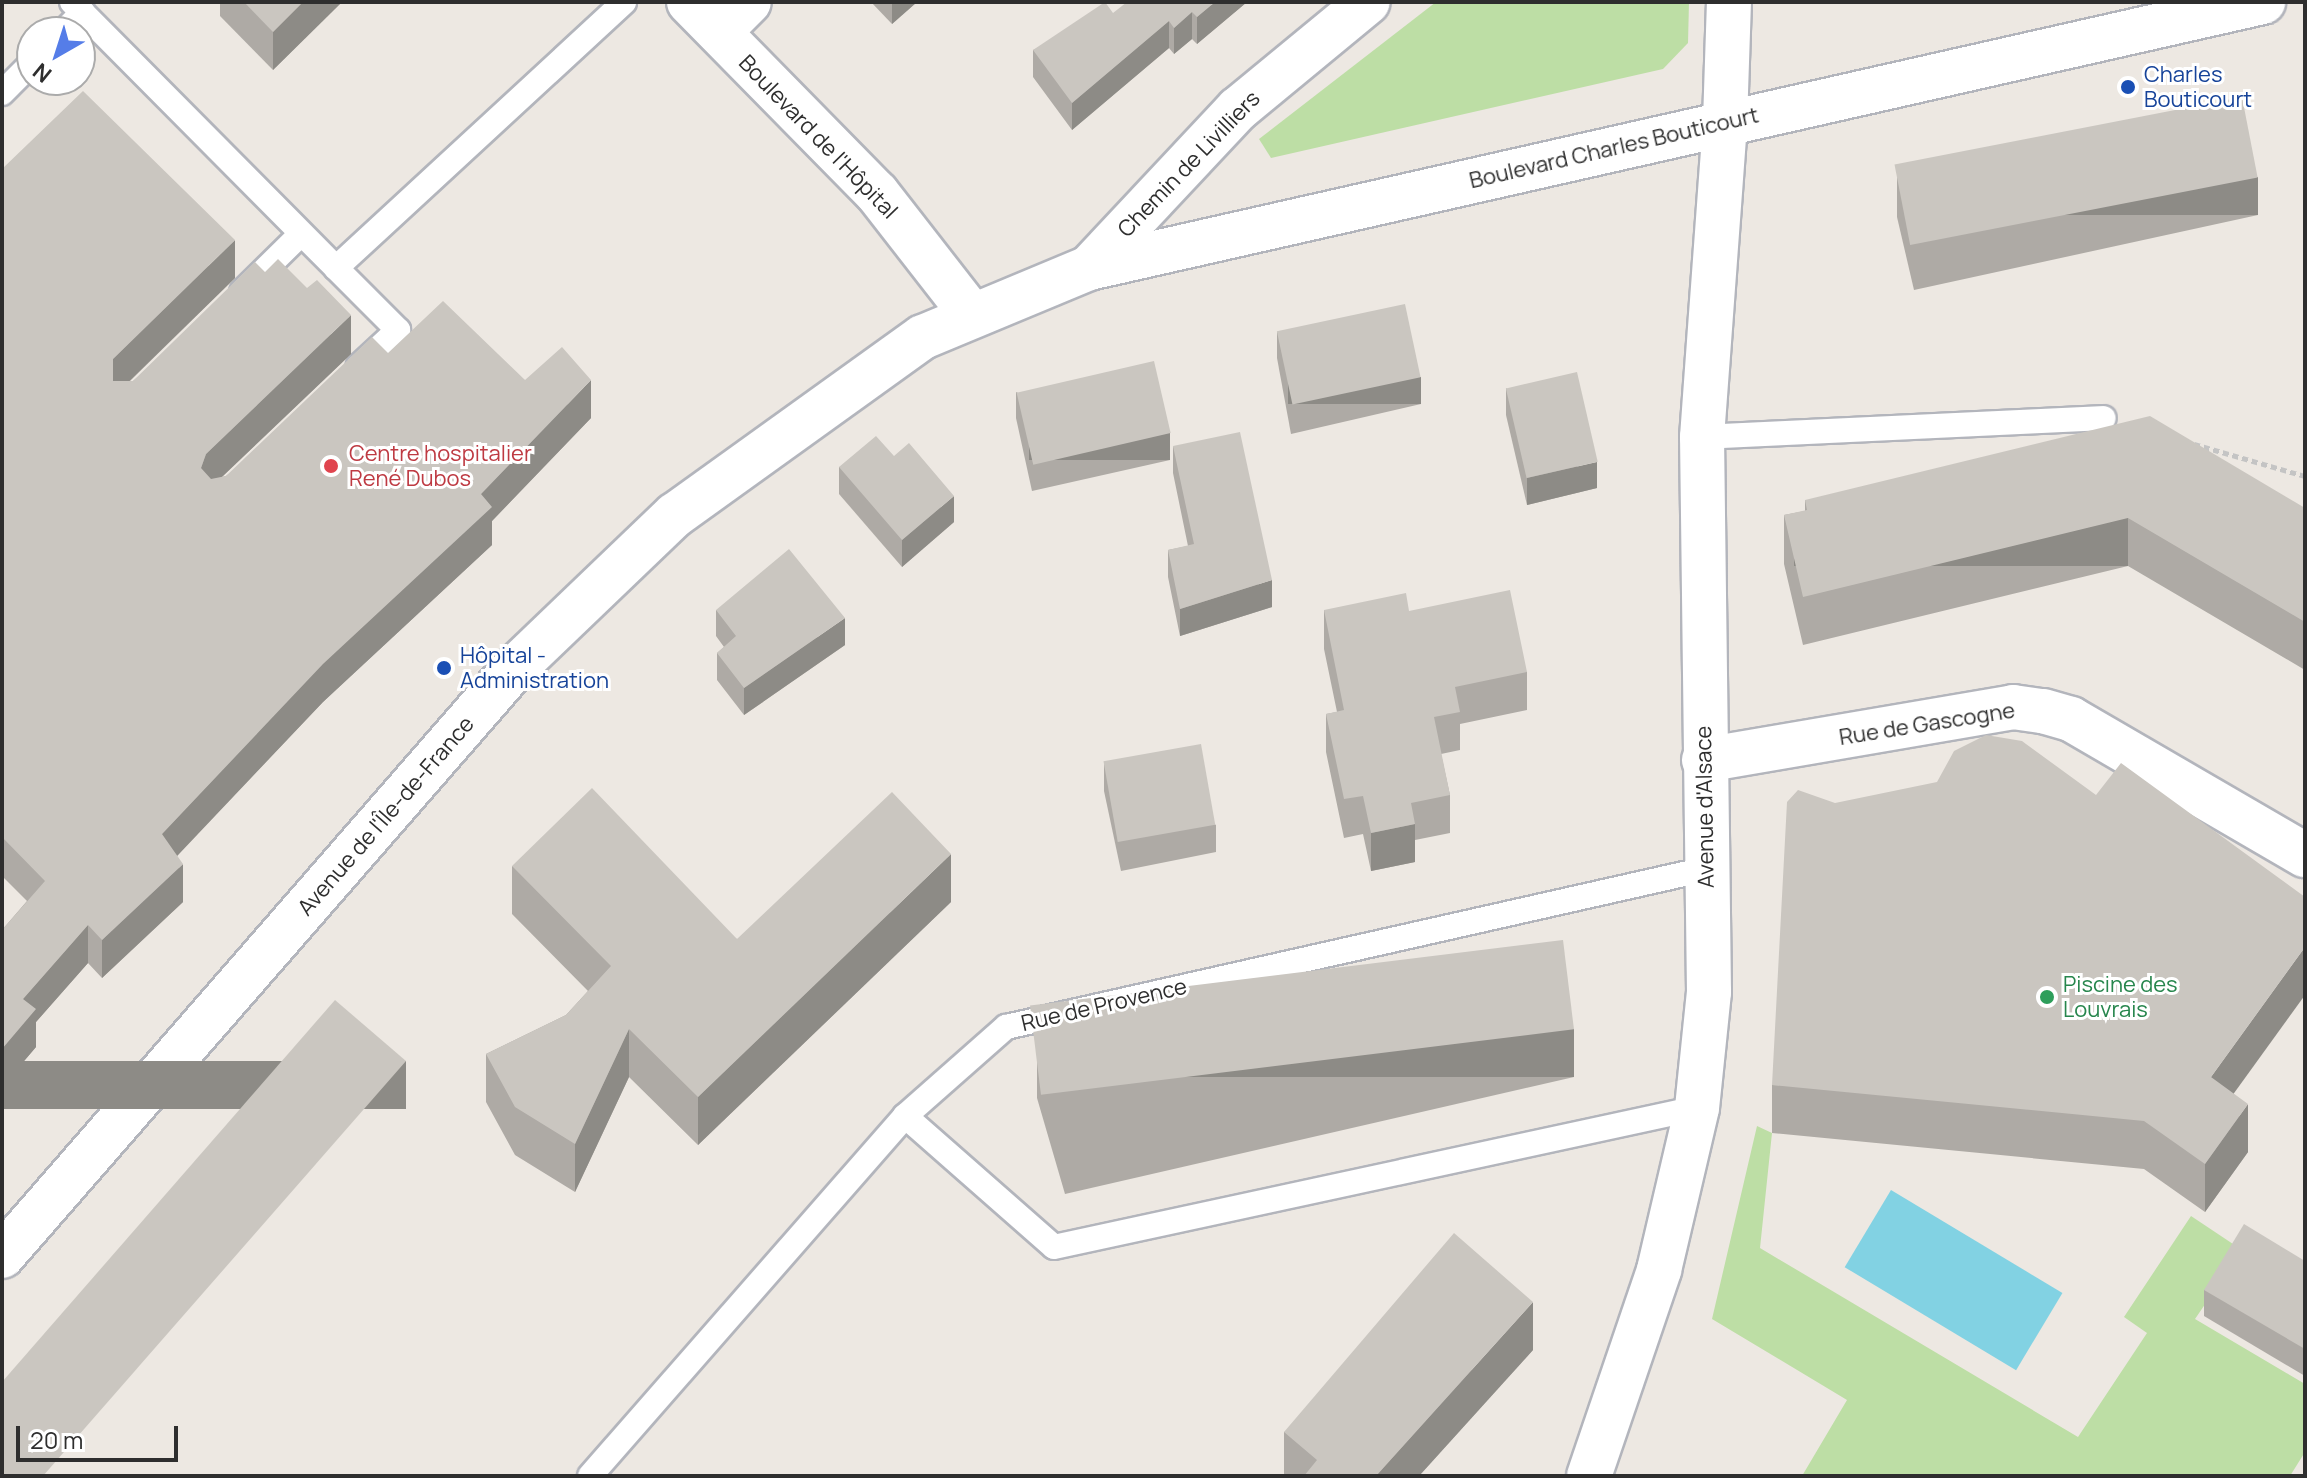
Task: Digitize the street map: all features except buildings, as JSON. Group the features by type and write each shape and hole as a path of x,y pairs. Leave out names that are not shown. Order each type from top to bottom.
{"street":[{"path":"704,17 749,2"},
{"name":"Chemin de Livilliers","path":"1089,268 1238,109 1368,2"},
{"name":"Avenue d'Alsace","path":"1589,1476 1633,1363 1697,1108 1709,992 1702,437 1725,122 1729,2"},
{"name":"Boulevard Charles Bouticourt","path":"972,315 1089,268 1725,122 2132,17 2263,2"},
{"name":"Boulevard de l'Hôpital","path":"704,17 877,193 972,315"},
{"name":"Avenue de l'Île-de-France","path":"2,1256 522,662 675,515 923,337 972,315"},
{"name":"Rue de Gascogne","path":"1704,760 2013,707 2043,711 2071,719 2305,855"}],"lane":[{"path":"336,268 624,2"},
{"path":"78,7 398,330 341,384"},
{"path":"223,310 301,234"},
{"path":"1702,437 2104,418"},
{"name":"Rue de Provence","path":"590,1476 905,1116 1006,1027 1706,869"},
{"path":"905,1116 1054,1247 1697,1108"}],"path":[{"path":"2104,418 2305,476"}],"green space":[{"path":"1436,2 1689,2 1688,43 1663,69 1271,158 1259,139"},
{"path":"1757,1126 1772,1133 1760,1248 2078,1437 2147,1333 2124,1317 2191,1216 2242,1250 2195,1319 2305,1384 2305,1452 2290,1476 1802,1476 1847,1400 1712,1319"}],"water":[{"path":"1891,1190 2062,1293 2016,1370 1845,1267"}],"place":[{"name":"Charles Bouticourt","path":"2128,87"},
{"name":"Centre hospitalier René Dubos","path":"331,466"},
{"name":"Hôpital - Administration","path":"444,668"},
{"name":"Piscine des Louvrais","path":"2047,997"}]}
